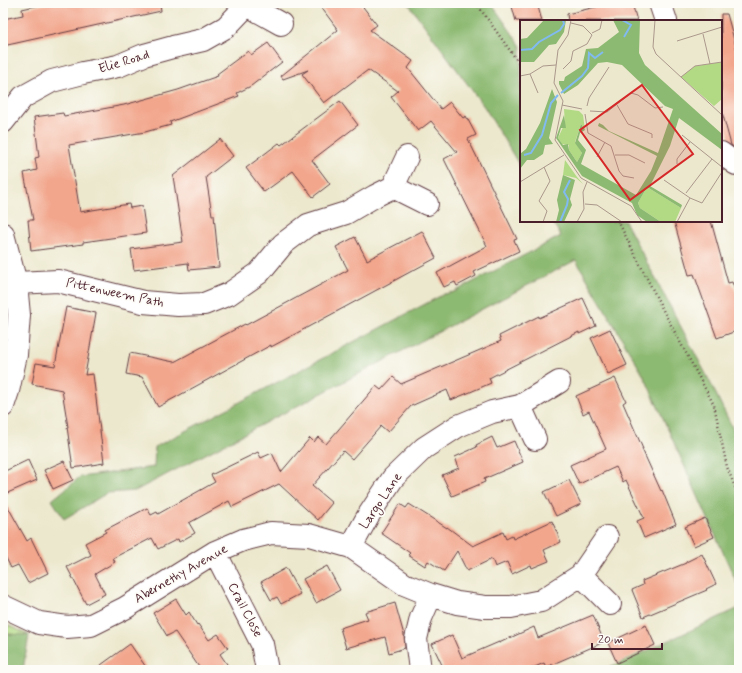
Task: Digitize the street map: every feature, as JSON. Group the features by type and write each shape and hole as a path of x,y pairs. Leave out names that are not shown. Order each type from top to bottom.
{"street":[{"path":"660,3 666,20"},
{"name":"Elie Road","path":"3,122 23,98 52,81 118,66 144,55 203,40 226,27 248,4 281,24"},
{"path":"408,157 393,187 427,204"},
{"name":"Pittenweem Path","path":"16,283 58,281 143,302 178,305 204,304 229,294 259,273 283,244 308,225 346,213 393,187"},
{"path":"3,234 16,283 19,315 16,355 3,406"},
{"name":"Largo Lane","path":"351,547 368,516 394,478 424,448 458,426 492,412 520,406 560,382"},
{"path":"520,406 535,439"},
{"name":"Abernethy Avenue","path":"3,606 39,623 67,627 91,625 125,608 215,552 243,540 271,533 309,535 351,547 404,584 431,595 457,603 485,607 511,606 541,601 581,575 607,537"},
{"name":"Crail Close","path":"215,552 262,644 267,670"},
{"path":"581,575 610,604"},
{"path":"420,670 416,639 421,618 431,595"}],"path":[{"path":"476,3 520,65"},
{"path":"619,222 665,314 714,405 727,467 739,497"}],"green space":[{"path":"408,3 491,3 520,45 520,166 485,108"},
{"path":"553,222 626,222 707,376 739,441 739,588 645,378 576,260 135,491 107,493 64,519 52,500 80,477 154,467 155,447 444,294 454,292 561,236"},
{"path":"739,608 739,670 605,670"},
{"path":"3,623 29,635 3,634"},
{"path":"3,634 29,635 23,670 3,670"}],"building":[{"path":"49,3 160,3 161,11 3,46 3,19 23,15 22,9"},
{"path":"318,3 360,3 377,25 370,30 413,61 408,68 441,109 450,102 463,118 466,116 476,135 468,139 517,239 514,240 519,251 474,272 476,276 457,286 455,282 444,287 437,273 487,246 444,159 457,152 431,121 418,131 391,97 398,91 368,70 324,103 302,74 308,70 283,79 281,76 338,30"},
{"path":"511,3 537,3 542,20 516,21"},
{"path":"612,3 632,3 637,20 568,20 567,14"},
{"path":"721,14 727,14 739,58 739,151 731,145 722,112"},
{"path":"268,43 282,62 251,86 237,93 239,96 170,122 171,125 145,132 69,145 80,212 129,204 130,208 142,206 146,233 31,251 28,220 33,220 24,173 37,170 35,158 39,157 34,117 63,113 64,116 124,105 178,90 218,76 217,74 248,51 251,55"},
{"path":"340,101 358,125 312,160 330,184 313,197 293,171 264,192 246,168 279,143 281,145"},
{"path":"220,139 233,156 206,177 212,215 214,215 219,267 189,270 188,263 134,270 131,249 183,242 173,176"},
{"path":"674,222 711,222 728,283 732,282 739,300 739,330 717,338 694,274 689,275"},
{"path":"422,231 436,258 271,347 271,345 158,407 142,377 126,374 130,353 174,362 348,270 336,247 355,237 367,260"},
{"path":"583,298 596,326 579,334 579,332 489,378 491,383 468,393 451,400 447,390 411,406 388,432 381,426 352,459 343,451 312,486 332,503 318,520 279,484 232,507 229,501 189,523 195,533 179,542 178,539 158,549 152,538 113,558 115,562 95,574 105,594 86,604 67,567 91,555 85,543 106,532 105,530 147,508 151,515 157,512 158,514 215,482 211,475 258,452 261,458 272,453 281,472 310,438 314,442 318,437 326,444 376,386 381,390 393,377 401,384 501,341 499,336 539,316 539,318"},
{"path":"66,307 96,313 85,375 93,374 104,463 73,468 62,390 32,384 36,363 55,366"},
{"path":"610,329 627,365 608,374 591,338"},
{"path":"615,378 626,401 623,403 642,449 661,491 662,490 676,524 644,538 637,521 644,518 626,480 623,482 616,467 579,484 570,465 606,449 589,411 583,414 576,396"},
{"path":"492,437 497,448 514,441 523,462 484,479 485,482 452,496 442,475 459,468 455,457 477,447 476,445"},
{"path":"28,460 37,480 3,495 3,472"},
{"path":"64,461 73,480 53,489 44,470"},
{"path":"569,480 581,504 556,516 544,492"},
{"path":"3,498 27,541 31,538 48,573 28,583 18,565 11,568 3,552"},
{"path":"400,504 406,508 409,504 447,527 473,546 503,532 506,539 512,536 513,539 552,521 561,542 544,550 549,561 532,568 531,565 512,574 507,562 495,567 492,559 467,571 457,551 444,571 428,561 425,566 408,555 410,553 381,533"},
{"path":"705,518 714,537 694,546 685,527"},
{"path":"702,554 716,584 706,589 707,590 643,617 632,590 643,585 642,581 686,563"},
{"path":"327,566 340,590 316,603 303,579"},
{"path":"286,568 300,594 281,604 277,597 271,600 261,582"},
{"path":"176,599 186,615 189,612 209,640 218,634 228,648 220,654 231,670 201,670 175,632 167,636 153,613"},
{"path":"395,603 404,635 405,648 389,653 385,637 346,648 340,628 368,619 365,612"},
{"path":"593,615 604,642 546,667 544,663 528,670 437,670 443,667 432,644 452,635 462,658 534,627 538,638"},
{"path":"646,625 655,645 617,663 608,643"},
{"path":"130,644 148,670 94,670"}]}
